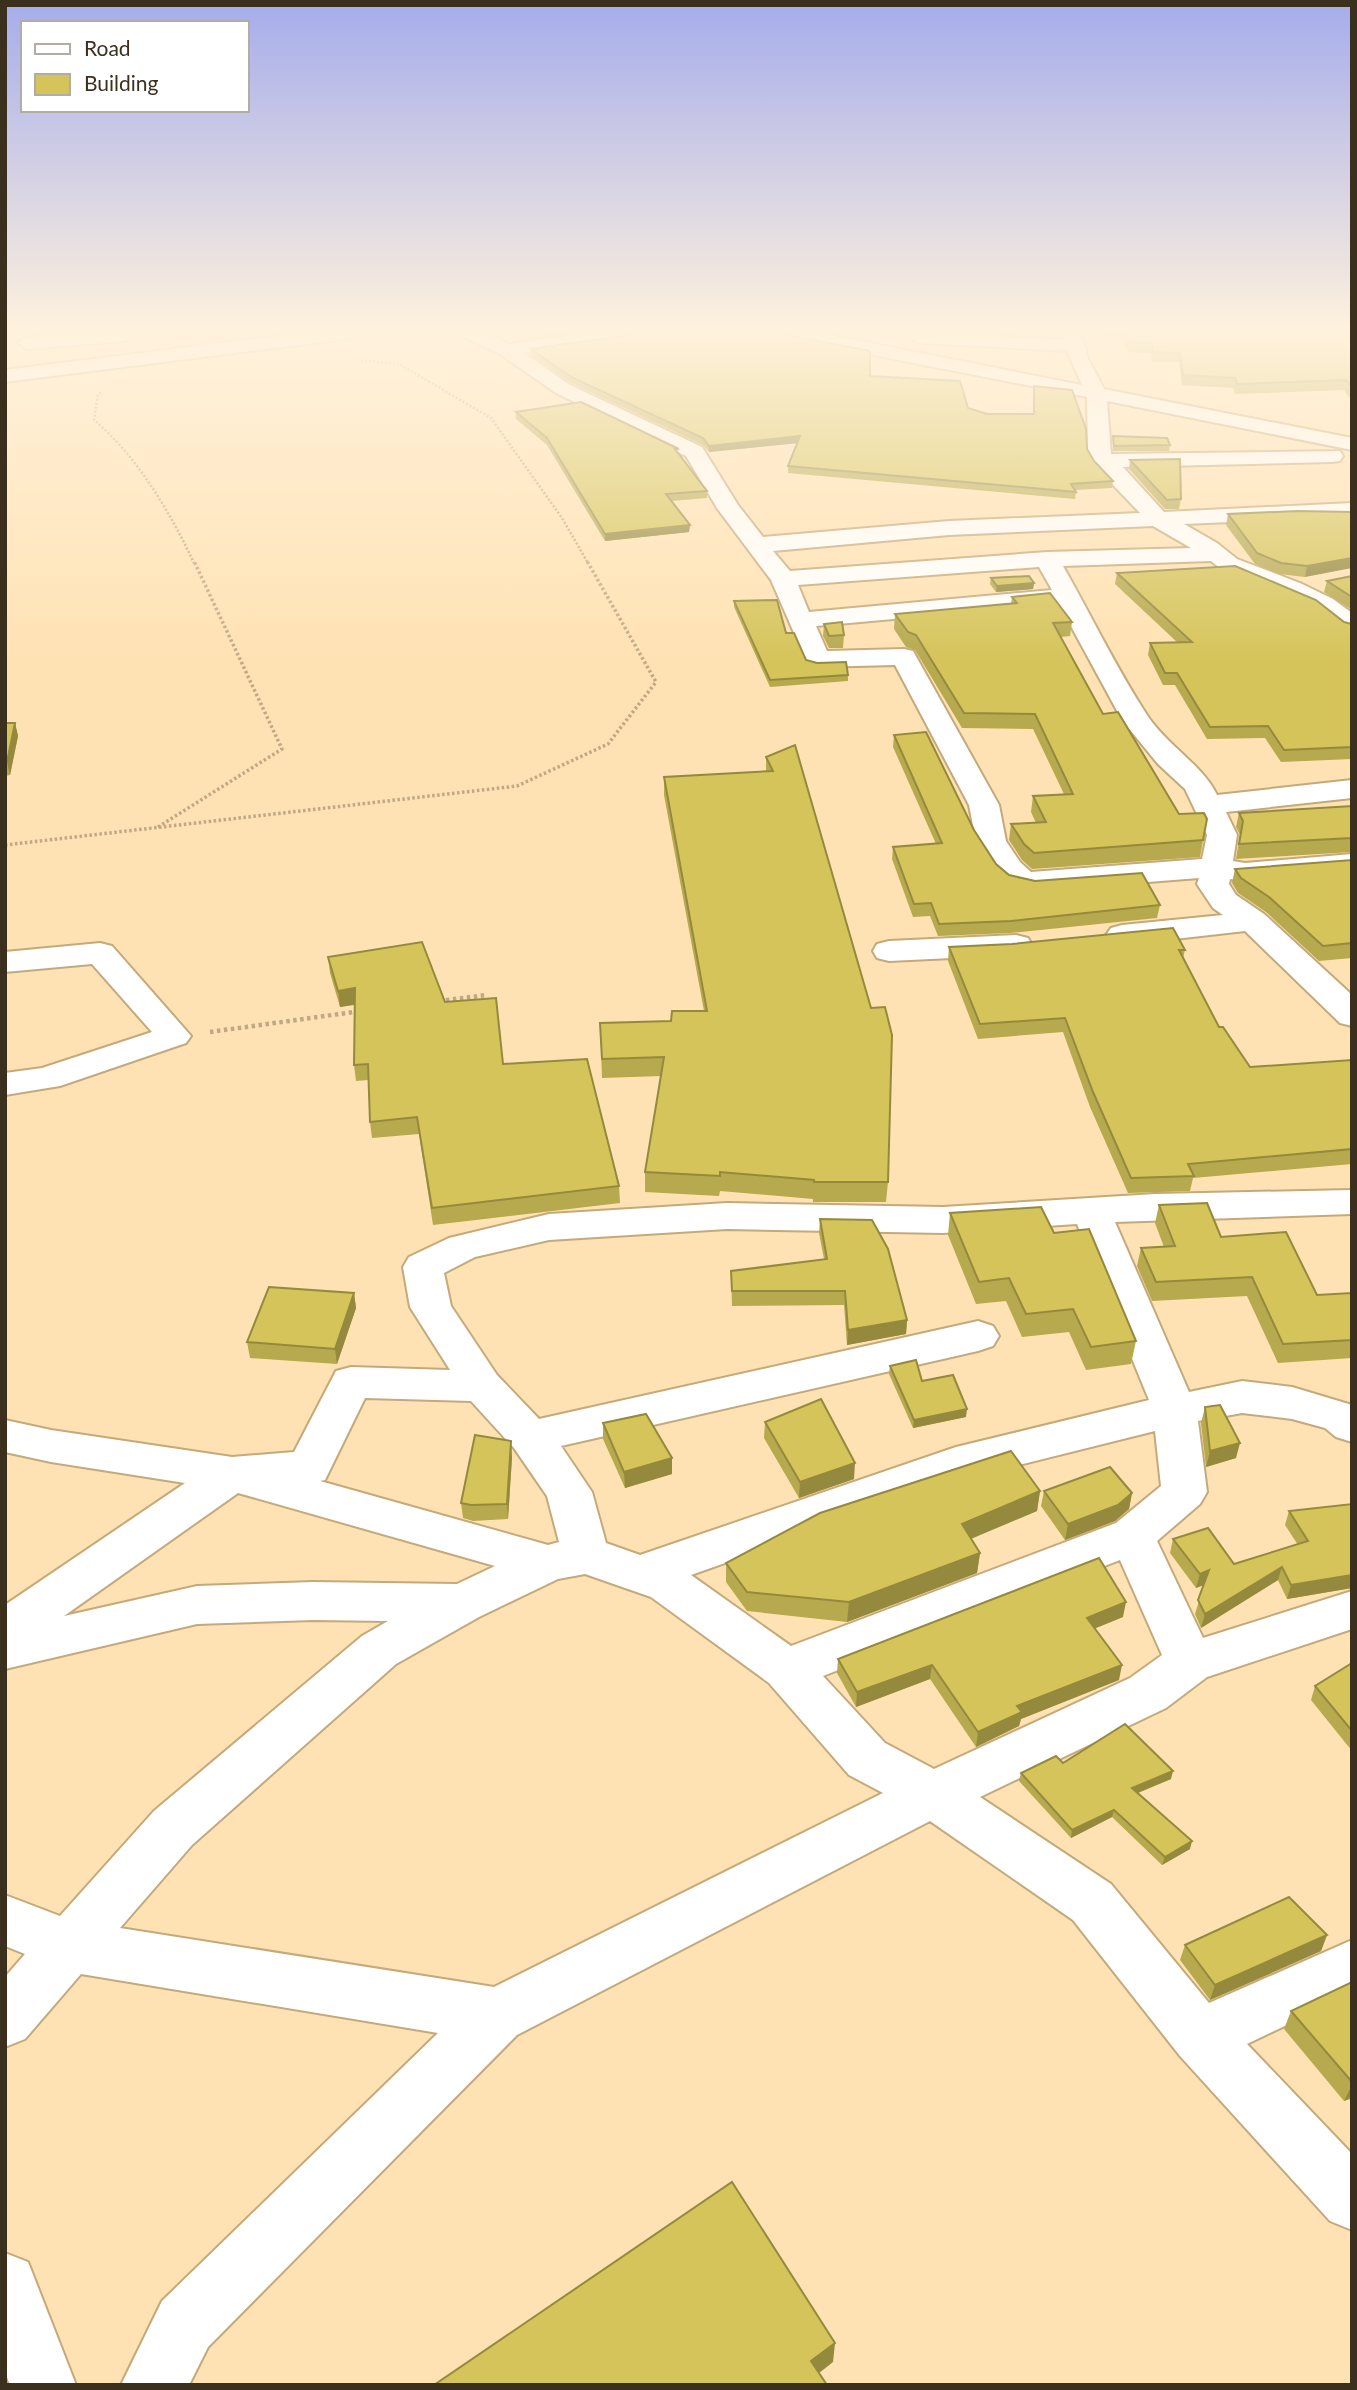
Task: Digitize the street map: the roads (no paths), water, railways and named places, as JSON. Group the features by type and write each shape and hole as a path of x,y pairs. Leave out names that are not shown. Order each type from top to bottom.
{"street":[{"path":"672,442 694,452 728,508 783,579 817,659 904,657 984,805 991,841 1008,868 1020,879 1033,882 1215,867 1245,872 1352,863"},
{"path":"1098,442 1103,461 1158,519 1228,564 1324,604 1352,626"},
{"path":"1103,461 1352,456"},
{"path":"757,545 950,528 1234,513 1352,510"},
{"path":"783,579 1047,559 1216,554"},
{"path":"1047,559 1136,720 1168,758 1198,785 1222,835 1213,884 1224,901 1252,921 1348,1005"},
{"path":"1291,588 1330,581"},
{"path":"802,620 1066,596"},
{"path":"1207,805 1352,789"},
{"path":"1091,938 1252,921"},
{"path":"889,951 1050,942"},
{"path":"5,962 100,953 174,1037 47,1078 5,1084"},
{"path":"567,1559 569,1492 530,1437 482,1386 431,1307 424,1267 463,1247 549,1227 727,1216 943,1220 1155,1207 1352,1202"},
{"path":"786,1669 1132,1536 1184,1492 1175,1410 1091,1212"},
{"path":"530,1437 978,1336"},
{"path":"5,1631 232,1474 309,1468 351,1382 482,1386"},
{"path":"638,1575 956,1464 1175,1410 1242,1397 1292,1403 1340,1417 1352,1426"},
{"path":"5,1436 51,1446 232,1474 668,1584 786,1669 867,1759 933,1794 1092,1902 1200,2036 1352,2199"},
{"path":"1132,1536 1190,1662"},
{"path":"5,2019 173,1828 379,1650 462,1603 567,1559"},
{"path":"5,1649 197,1605 313,1601 462,1603"},
{"path":"155,2385 185,2324 497,2015 933,1794 1147,1693 1190,1662 1352,1610"},
{"path":"5,1920 69,1947 497,2015"},
{"path":"1200,2036 1352,1966"},
{"path":"5,2285 43,2385"}]}
